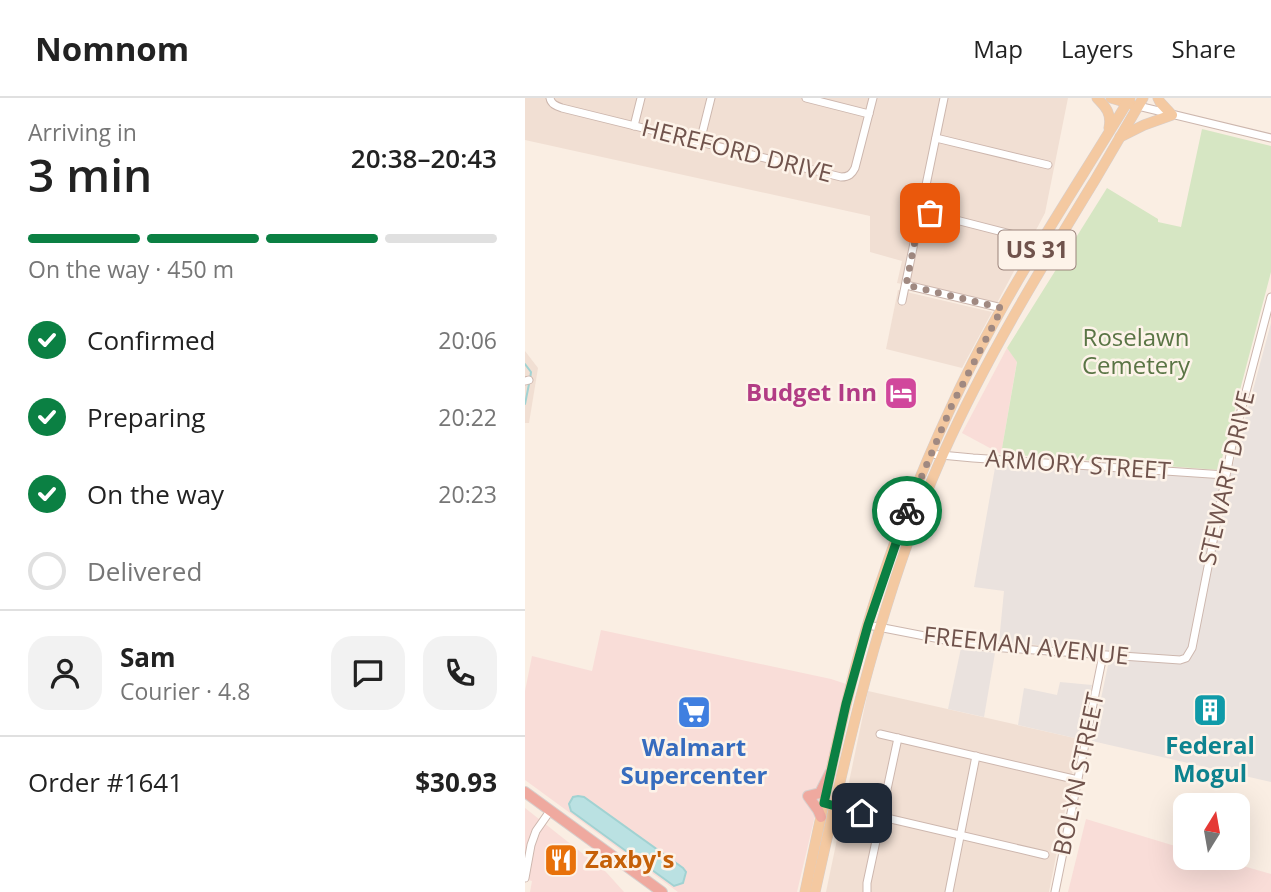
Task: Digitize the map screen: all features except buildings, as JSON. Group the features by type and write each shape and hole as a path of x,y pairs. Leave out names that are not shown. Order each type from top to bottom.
{"highway":[{"path":"821,817 808,796 820,793 830,773"},
{"path":"525,792 662,892"},
{"path":"644,878 651,892"}],"main road":[{"path":"1097,98 1109,114 1109,131"},
{"path":"1111,98 1141,102"},
{"path":"1119,137 1172,115 1158,98"},
{"name":"US 31","path":"805,892 846,704 868,625 914,491 969,369 1002,308 1128,100"},
{"name":"US 31","path":"815,892 880,627 919,513 943,454 997,345 1141,102"}],"street":[{"name":"HEREFORD DRIVE","path":"549,98 555,106 562,108 841,177 852,174 855,168 873,98"},
{"path":"634,126 641,98"},
{"path":"700,142 711,98"},
{"path":"806,98 869,114"},
{"path":"902,301 944,98"},
{"path":"1141,102 1172,115 1271,138"},
{"path":"936,138 1048,165"},
{"path":"921,211 1042,242"},
{"path":"906,285 1002,308"},
{"name":"STEWART DRIVE","path":"1186,658 1192,648 1225,475 1271,297"},
{"name":"ARMORY STREET","path":"930,454 1225,475"},
{"name":"FREEMAN AVENUE","path":"868,625 976,646 1180,660 1186,658"},
{"name":"BOLYN STREET","path":"1055,892 1103,655"},
{"path":"880,734 1078,780"},
{"path":"867,892 898,738"},
{"path":"949,892 976,756"},
{"path":"824,803 1045,856"},
{"path":"525,878 536,831 550,811"}],"shaded area":[{"path":"525,98 1068,98 1045,213 997,303 897,283 902,261 870,252 870,216 525,140"},
{"path":"898,290 992,312 962,368 886,349"},
{"path":"1271,323 1271,782 1092,741 1111,651 999,642 1004,591 974,587 996,462 1229,479"},
{"path":"1007,348 1017,361 1001,454 962,433"},
{"path":"525,351 538,368 529,423 525,423"},
{"path":"601,630 846,684 797,892 678,892 525,780 525,691 532,656 592,671"},
{"path":"961,648 995,653 984,717 948,709"},
{"path":"1060,682 1092,685 1079,739 1018,725 1024,688 1057,695"},
{"path":"868,691 1079,739 1049,892 826,892"},
{"path":"525,808 606,872 624,892 530,892 532,881 525,879"},
{"path":"1086,819 1173,845 1173,870 1250,868 1271,874 1271,892 1068,892"}],"green space":[{"name":"Roselawn Cemetery","path":"1202,129 1271,146 1271,272 1219,470 1001,454 1017,362 1007,348 1107,188 1158,219 1158,222 1181,227"}],"water":[{"path":"573,797 584,797 683,868 686,872 683,883 674,886 571,811 569,804"}],"waterway":[{"path":"525,364 531,372 530,379"},
{"path":"525,404 529,384"}],"way so far":[{"path":"907,511 952,405 1002,308 906,285 921,211 930,213"}],"place":[{"name":"Budget Inn","path":"901,393"},
{"name":"Federal Mogul","path":"1210,710"},
{"name":"Walmart Supercenter","path":"694,712"},
{"name":"Zaxby's","path":"561,860"}],"route":[{"path":"862,813 824,803 846,704 868,625 907,511"}]}
